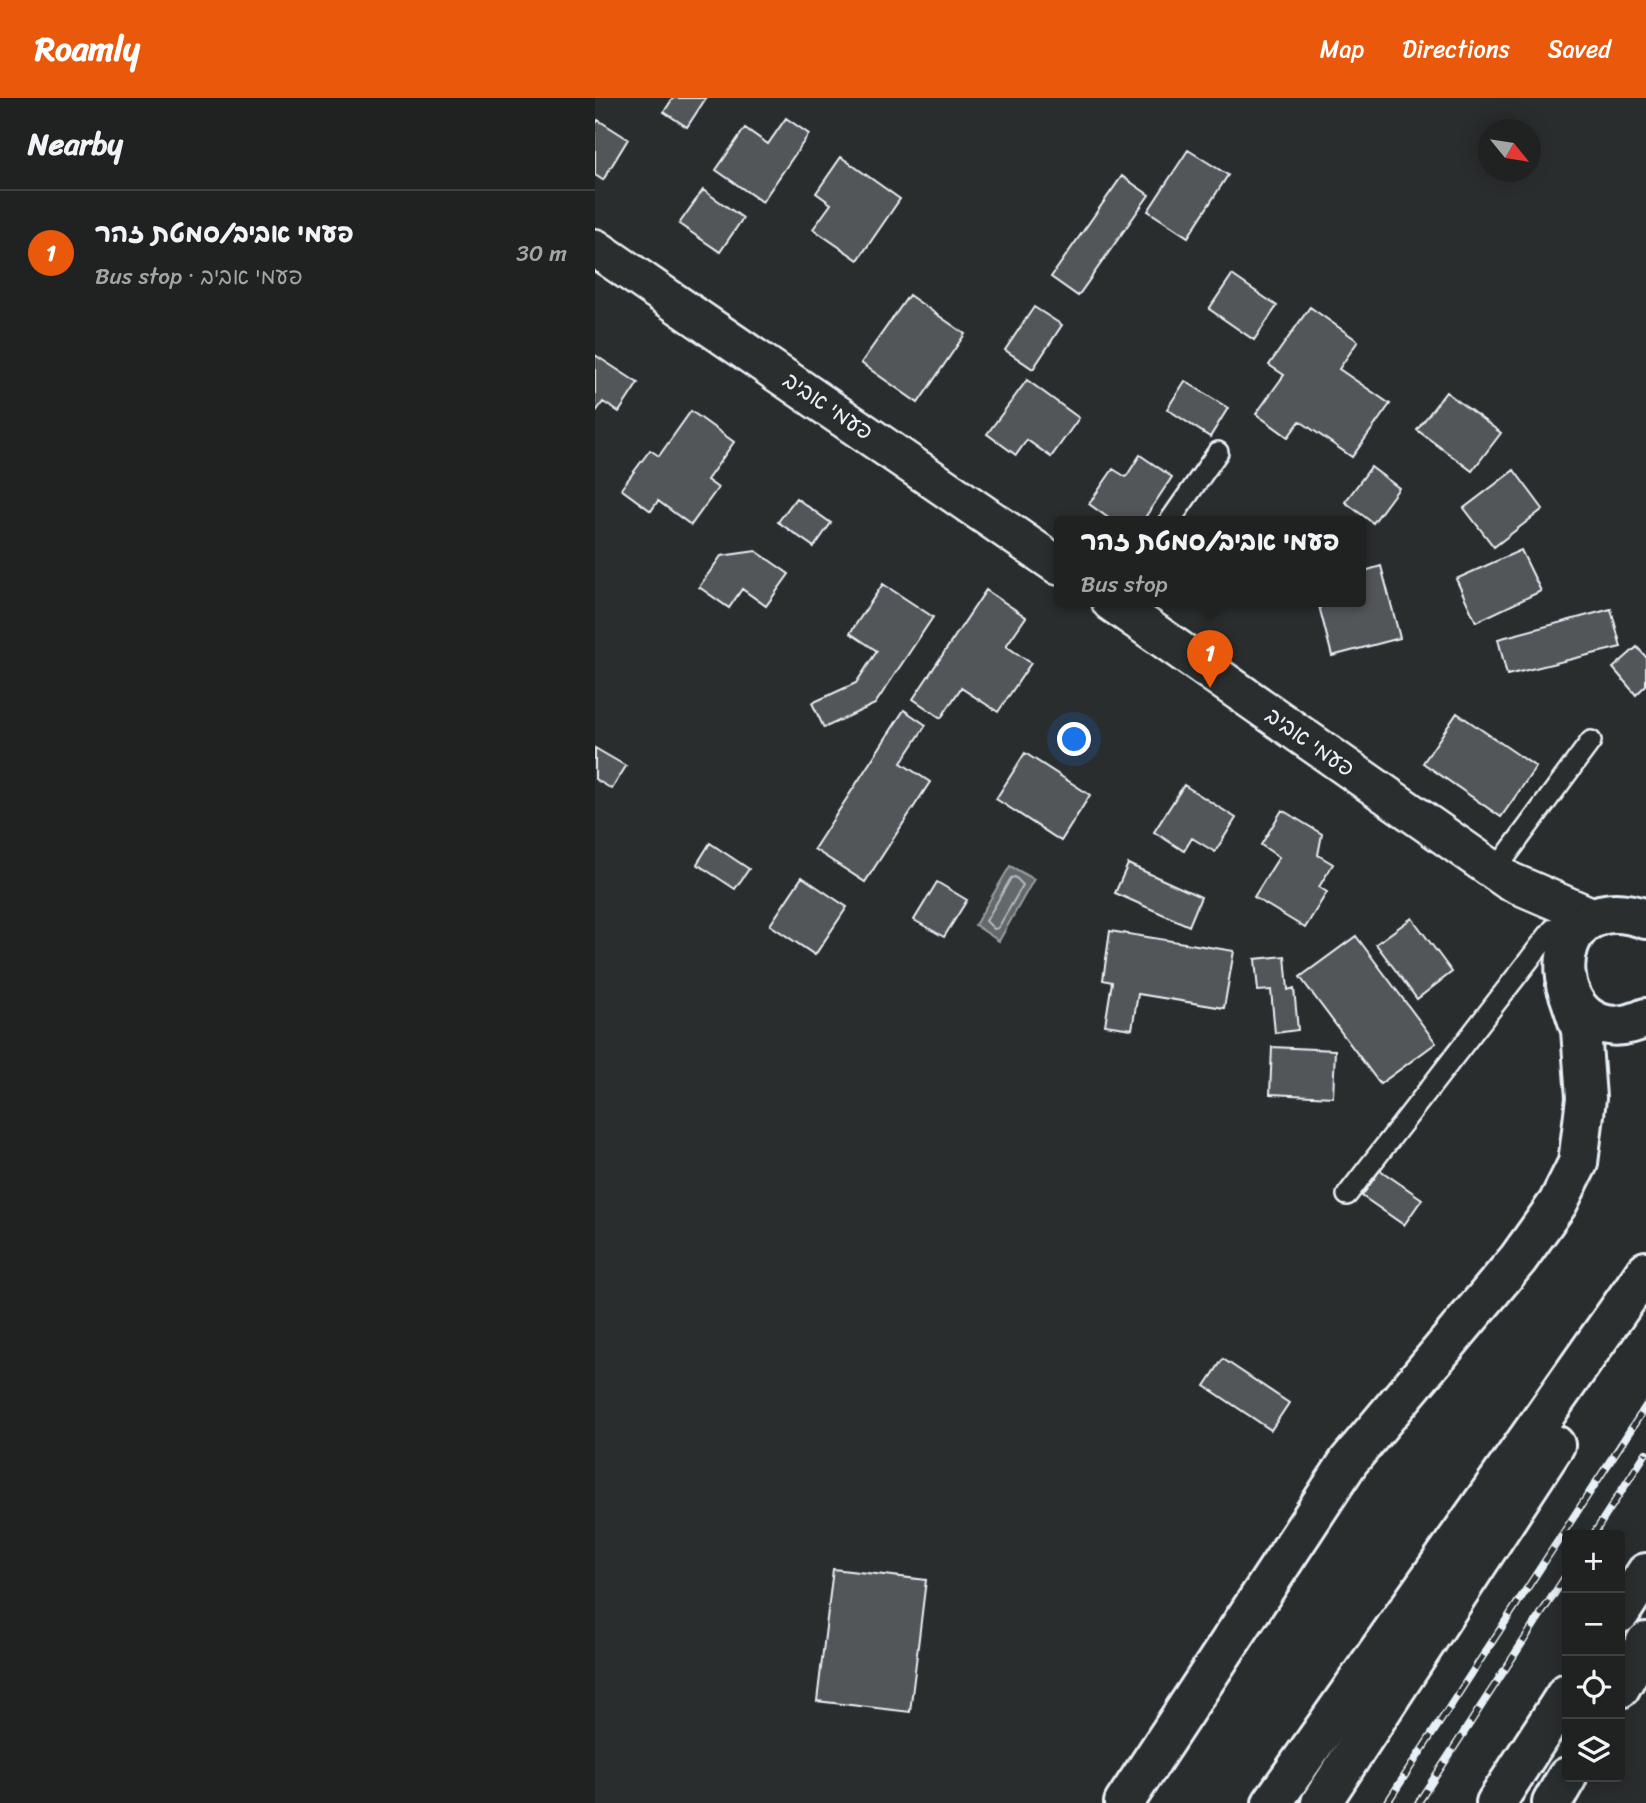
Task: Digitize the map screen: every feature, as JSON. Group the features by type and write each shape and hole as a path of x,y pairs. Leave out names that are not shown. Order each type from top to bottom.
{"main road":[{"path":"1124,1803 1349,1461 1518,1259 1558,1203 1578,1163 1586,1098 1581,1030 1561,958 1575,934 1595,918 1607,914 1642,916"},
{"path":"1561,958 1576,1004 1592,1018 1619,1025 1643,1020"},
{"path":"1586,1098 1614,1047 1643,1020"},
{"path":"1272,1803 1646,1271"},
{"path":"1321,1803 1646,1306"},
{"path":"1625,1605 1646,1573"},
{"path":"1625,1679 1646,1642"},
{"path":"1496,1803 1562,1701"},
{"path":"1552,1803 1564,1782"}],"street":[{"name":"פעמי אביב","path":"595,248 1054,563"},
{"name":"פעמי אביב","path":"1118,607 1501,876 1595,918"},
{"name":"פעמי אביב","path":"1501,876 1561,958"}],"lane":[{"path":"1173,516 1218,452"},
{"path":"1501,876 1591,741"},
{"path":"1347,1195 1561,958"}],"water":[{"path":"1010,866 1034,879 999,941 975,925"}],"building":[{"path":"673,98 706,98 687,127 664,112"},
{"path":"786,118 809,134 762,202 716,170 745,128 768,144"},
{"path":"598,120 628,139 603,180 595,175 595,125"},
{"path":"1188,150 1228,175 1188,237 1148,211"},
{"path":"841,157 900,199 858,260 813,229 831,204 816,193"},
{"path":"1122,176 1149,195 1078,296 1051,277"},
{"path":"703,190 743,218 720,252 679,224"},
{"path":"1232,275 1277,306 1254,340 1209,309"},
{"path":"909,295 965,334 918,403 861,363"},
{"path":"1034,307 1062,325 1033,369 1005,350"},
{"path":"1310,307 1358,341 1339,369 1390,404 1352,457 1300,421 1288,437 1256,414 1284,375 1269,365"},
{"path":"595,355 638,383 619,412 603,402 595,413"},
{"path":"1027,380 1079,418 1051,457 1027,440 1016,455 987,434"},
{"path":"1185,381 1228,408 1210,437 1167,409"},
{"path":"1446,392 1501,433 1472,471 1417,430"},
{"path":"691,411 734,442 707,480 718,488 691,525 658,501 651,511 621,489 650,450 659,456"},
{"path":"1140,455 1172,477 1146,516 1106,516 1089,504 1113,469 1126,477"},
{"path":"1371,467 1399,488 1373,523 1345,502"},
{"path":"1514,470 1543,509 1494,547 1464,508"},
{"path":"796,498 831,523 814,547 778,522"},
{"path":"1521,550 1541,591 1476,622 1456,579"},
{"path":"756,551 789,574 766,606 742,589 729,608 699,587 721,556"},
{"path":"1381,566 1400,638 1332,656 1319,607 1366,607 1366,570"},
{"path":"883,584 933,617 875,704 824,728 812,703 856,683 877,651 850,633"},
{"path":"986,590 1026,617 1006,646 1031,663 998,712 961,688 941,718 913,699"},
{"path":"1611,609 1621,647 1507,675 1498,639"},
{"path":"1637,647 1646,657 1646,685 1636,695 1613,668"},
{"path":"904,710 926,725 901,763 930,782 865,882 814,849"},
{"path":"1457,713 1536,767 1501,817 1423,763"},
{"path":"595,748 626,766 612,789 595,779"},
{"path":"1025,753 1090,795 1061,841 996,799"},
{"path":"1184,785 1236,818 1215,852 1192,838 1184,851 1154,832"},
{"path":"1282,810 1322,834 1318,855 1333,864 1319,887 1327,892 1305,928 1254,897 1279,857 1261,845"},
{"path":"710,843 749,869 735,889 697,864"},
{"path":"1128,864 1201,897 1189,926 1115,893"},
{"path":"802,877 847,907 815,955 770,925"},
{"path":"937,882 967,900 944,937 914,920"},
{"path":"1412,918 1452,972 1417,999 1376,944"},
{"path":"1110,931 1234,951 1224,1008 1138,994 1132,1029 1105,1025 1112,982 1103,980"},
{"path":"1356,936 1436,1043 1380,1084 1300,977"},
{"path":"1285,956 1288,990 1294,988 1298,1030 1275,1033 1271,990 1258,991 1255,959"},
{"path":"1272,1047 1335,1050 1333,1097 1270,1094"},
{"path":"1380,1170 1422,1199 1404,1225 1362,1196"},
{"path":"1223,1359 1289,1403 1271,1430 1205,1386"},
{"path":"833,1569 926,1580 910,1712 817,1701"}],"railway":[{"path":"1387,1803 1646,1406"},
{"path":"1596,1530 1646,1453"},
{"path":"1418,1803 1562,1582"}],"place":[{"name":"פעמי אביב/סמטת זהר","path":"1210,688"}]}
